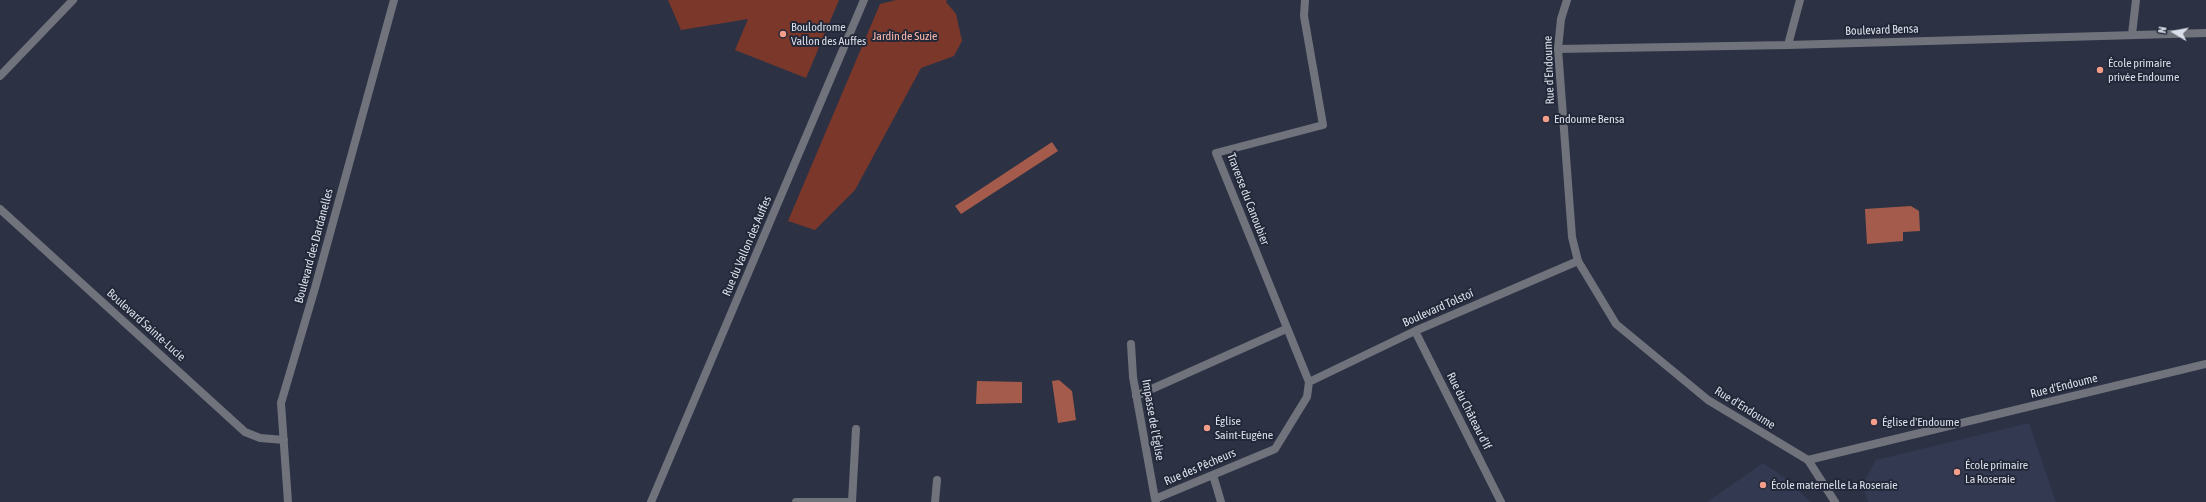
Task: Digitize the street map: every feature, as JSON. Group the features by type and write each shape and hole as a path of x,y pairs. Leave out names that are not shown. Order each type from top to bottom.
{"street":[{"path":"0,76 73,0"},
{"name":"Boulevard des Dardanelles","path":"288,502 281,403 315,288 394,0"},
{"name":"Rue du Vallon des Auffes","path":"651,502 864,0"},
{"name":"Traverse du Canoubier","path":"1305,0 1304,16 1323,125 1216,154 1286,329 1309,382"},
{"name":"Rue d'Endoume","path":"1567,0 1561,19 1558,49 1571,233 1578,261 1616,324 1708,400 1808,460 2206,364"},
{"path":"1788,45 1800,0"},
{"path":"2132,34 2136,0"},
{"name":"Boulevard Bensa","path":"1558,49 1788,45 2206,33"},
{"name":"Boulevard Sainte-Lucie","path":"0,209 245,432 260,438 284,440"},
{"name":"Boulevard Tolstoï","path":"1309,382 1415,331 1578,261"},
{"path":"1136,396 1286,329"},
{"name":"Rue du Château d'If","path":"1415,331 1501,502"},
{"name":"Impasse de l'Église","path":"1132,344 1136,396 1156,500"},
{"name":"Rue des Pêcheurs","path":"1156,500 1275,449 1306,397 1309,382"},
{"path":"796,502 852,502 856,429"},
{"path":"1808,460 1835,502"},
{"path":"1213,475 1221,502"},
{"path":"935,502 937,480"}],"shaded area":[{"path":"1052,142 1058,151 961,214 955,206"},
{"path":"1911,206 1919,211 1920,231 1903,232 1903,241 1867,244 1865,209"},
{"path":"1059,380 1072,391 1076,420 1058,423 1052,381"},
{"path":"977,381 1022,382 1022,403 976,404"},
{"name":"École primaire La Roseraie","path":"2029,423 2056,502 1868,502 1862,485 1876,460"},
{"name":"École maternelle La Roseraie","path":"1763,463 1784,477 1811,502 1707,502"}],"green space":[{"path":"668,0 839,0 806,78 735,50 748,19 681,30"},
{"name":"Jardin de Suzie","path":"896,0 947,0 946,2 956,14 962,41 954,56 921,68 855,190 815,230 788,221 880,4"}],"place":[{"name":"Boulodrome Vallon des Auffes","path":"783,34"},
{"name":"École primaire privée Endoume","path":"2100,70"},
{"name":"Endoume Bensa","path":"1546,119"},
{"name":"Église d'Endoume","path":"1874,422"},
{"name":"Église Saint-Eugène","path":"1207,428"},
{"name":"École primaire La Roseraie","path":"1957,472"},
{"name":"École maternelle La Roseraie","path":"1763,485"}]}
